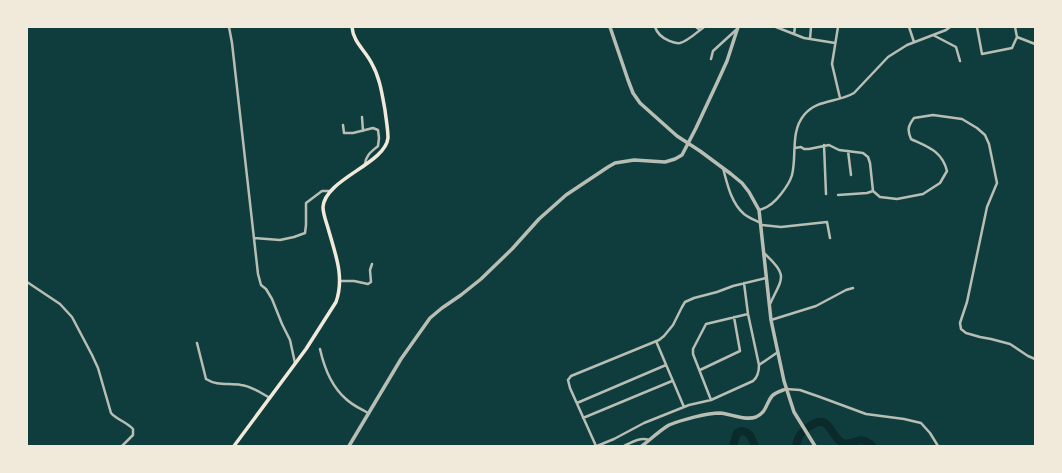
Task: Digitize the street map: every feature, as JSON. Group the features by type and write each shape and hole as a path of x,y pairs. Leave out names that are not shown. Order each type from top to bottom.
{"main road":[{"path":"234,445 306,349 336,302 340,288 340,281 337,262 323,210 325,200 330,191 377,156 388,140 388,128 379,78 371,62 356,41 353,35 352,27"}],"street":[{"path":"229,27 258,274 261,284 266,289 274,304 290,340 295,364"},
{"path":"610,27 633,93 640,103 677,136 700,151 742,183 759,210 771,320 786,389 794,412 815,446"},
{"path":"656,27 659,34 665,39 681,43 704,27"},
{"path":"696,27 700,30"},
{"path":"776,27 810,39 835,43"},
{"path":"794,34 795,27"},
{"path":"810,39 811,27"},
{"path":"838,27 832,64 840,98"},
{"path":"909,27 914,42"},
{"path":"759,210 768,207 778,198 792,176 797,128 802,117 809,110 828,101 854,93 888,57 907,45 946,30 950,27"},
{"path":"977,27 982,54 1012,48 1017,36 1015,27"},
{"path":"711,59 713,51 738,28"},
{"path":"349,446 401,359 430,318 442,308 461,296 481,279 512,249 539,219 563,197 615,163 634,160 665,162 682,155 727,61 738,28"},
{"path":"932,35 956,47 960,61"},
{"path":"1017,36 1035,44"},
{"path":"794,148 801,147 804,149 809,149 829,145 839,150 863,153 868,157 870,163 873,191 880,197 897,199 923,194 940,183 947,171 945,162 934,150 911,139 908,133 909,125 914,118 934,115 962,119 985,135 989,144 997,183 987,207 967,302 960,323 961,329 966,333 1010,344 1035,360"},
{"path":"362,117 363,131"},
{"path":"343,125 344,133 353,134 373,128 378,130 378,146 368,154 365,164"},
{"path":"824,146 826,194"},
{"path":"848,151 851,175"},
{"path":"723,168 733,199 739,210 750,218 761,224 781,227 827,222 830,238"},
{"path":"254,238 280,240 305,233 306,203 322,191 330,191"},
{"path":"838,195 867,193 873,191"},
{"path":"764,254 780,270 781,275 780,283 770,304"},
{"path":"340,281 354,281 368,284 371,282 370,270 372,264"},
{"path":"744,283 748,314 759,365 759,372 756,378 753,381 711,400 684,407 644,423 597,446 583,418 569,384 568,380 571,376 656,341 664,336 673,325 685,302 744,283 767,278"},
{"path":"27,282 60,304 72,317 98,368 111,413 133,429 133,435 122,446"},
{"path":"771,320 816,306 846,290 853,288"},
{"path":"711,400 693,354 693,349 706,324 748,314"},
{"path":"700,370 740,352 734,317"},
{"path":"656,341 684,407"},
{"path":"197,342 206,379 213,384 242,385 250,387 270,398"},
{"path":"320,349 324,366 337,389 347,400 368,413"},
{"path":"759,365 778,352"},
{"path":"577,403 666,365"},
{"path":"583,418 672,381"},
{"path":"642,446 662,430 680,421 720,413 752,418 763,412 771,397 776,392 786,389 800,390 866,414 904,419 921,423 930,433 938,446"},
{"path":"624,446 640,439 650,440"}],"waterway":[{"path":"796,446 802,433 817,422 822,422 830,427 839,441 843,443 847,444 860,440 868,442 872,446"},
{"path":"733,446 737,433 741,431 749,434 755,446"}]}
